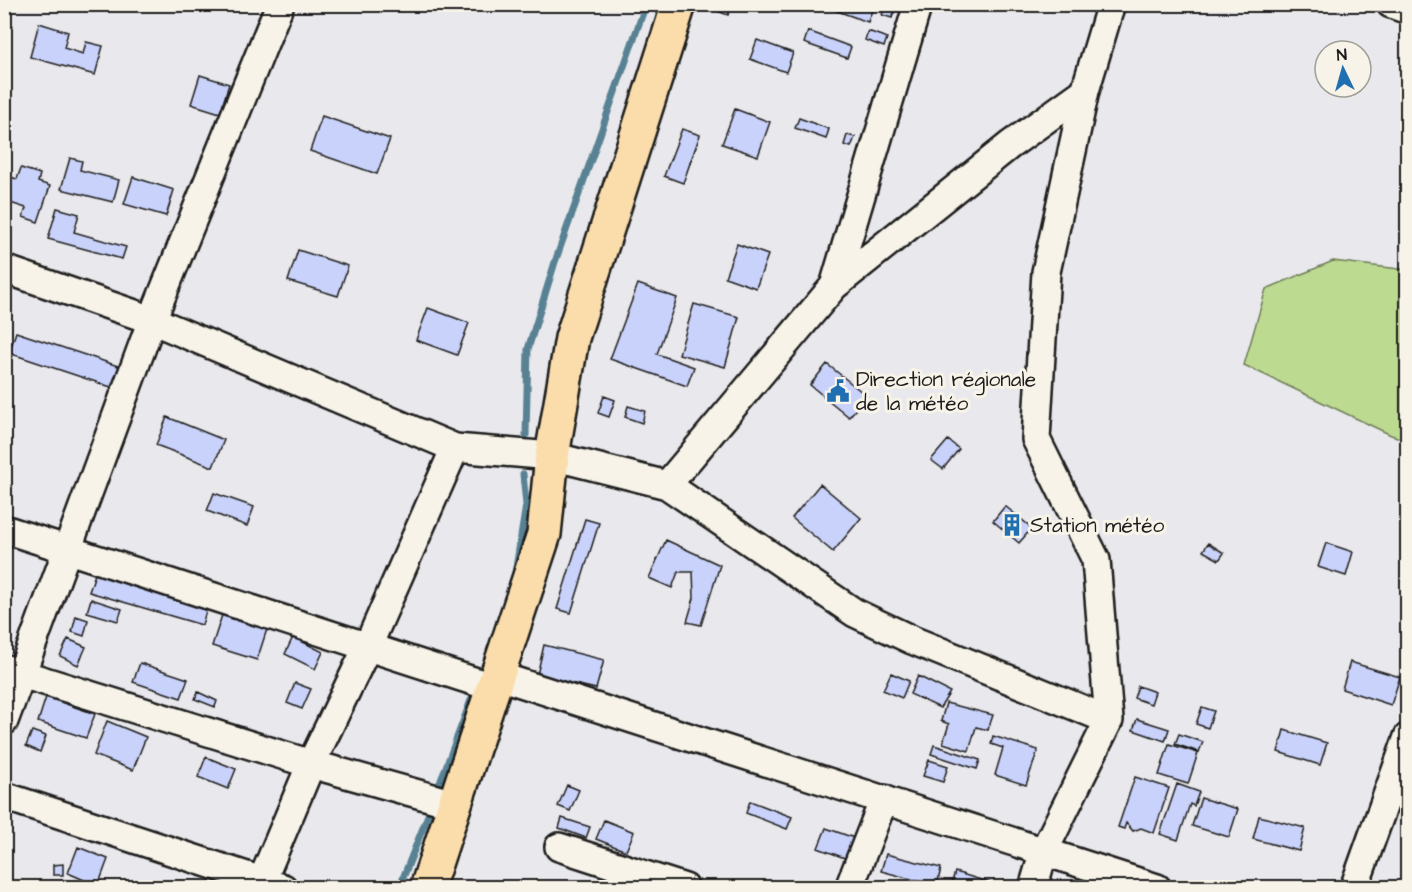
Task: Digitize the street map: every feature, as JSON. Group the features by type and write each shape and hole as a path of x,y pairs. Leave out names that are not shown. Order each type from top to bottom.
{"main road":[{"path":"427,888 497,682 544,534 552,456 572,338 679,4"}],"street":[{"path":"4,721 13,672 68,548 152,320 280,4"},
{"path":"834,286 918,4"},
{"path":"1033,888 1044,851 1109,720 1096,560 1036,439 1046,272 1085,91 1111,4"},
{"path":"1391,4 1407,10"},
{"path":"667,486 834,286 1010,145 1085,91"},
{"path":"4,269 152,320 455,448 552,456 667,486 855,612 912,640 1109,720"},
{"path":"4,796 268,885 310,764 367,648 455,448"},
{"path":"4,529 68,548 367,648 497,682 884,799 1157,888"},
{"path":"13,672 310,764 454,804"},
{"path":"1354,888 1407,737"},
{"path":"849,888 884,799"},
{"path":"559,848 685,888"}],"green space":[{"path":"1333,261 1407,270 1407,440 1391,435 1244,365 1266,289"}],"building":[{"path":"714,4 732,4 728,15 712,9"},
{"path":"827,4 874,4 868,22 826,7"},
{"path":"886,4 897,4 892,18 882,15"},
{"path":"39,23 68,32 64,48 83,54 86,42 103,46 95,75 30,57"},
{"path":"808,31 851,47 847,58 804,43"},
{"path":"868,31 887,38 884,47 865,40"},
{"path":"757,40 793,53 786,72 750,59"},
{"path":"200,75 229,84 220,113 191,104"},
{"path":"735,109 770,122 758,156 722,144"},
{"path":"322,116 390,139 377,174 310,151"},
{"path":"799,118 829,129 826,139 795,128"},
{"path":"682,129 700,135 683,183 664,176"},
{"path":"847,135 855,137 851,147 844,145"},
{"path":"70,158 82,161 80,170 119,180 113,202 61,189"},
{"path":"21,168 40,174 38,182 50,186 38,222 23,217 26,208 4,201 4,175 17,179"},
{"path":"133,177 174,190 166,216 124,204"},
{"path":"57,208 79,214 74,232 126,247 122,259 48,239"},
{"path":"737,244 768,255 756,288 725,277"},
{"path":"298,250 348,266 338,296 288,281"},
{"path":"638,284 677,298 657,354 694,367 687,386 610,359"},
{"path":"694,304 739,317 725,367 679,354"},
{"path":"428,308 469,323 457,355 416,340"},
{"path":"16,332 121,367 114,388 9,353"},
{"name":"Direction régionale de la météo","path":"827,364 867,396 849,417 810,385"},
{"path":"604,396 615,400 609,417 598,413"},
{"path":"628,406 645,411 642,423 625,417"},
{"path":"167,417 224,440 213,467 156,445"},
{"path":"948,440 959,449 943,469 931,460"},
{"path":"820,484 861,518 833,552 792,518"},
{"path":"214,493 254,507 247,526 207,511"},
{"name":"Station météo","path":"1005,506 1032,528 1019,543 993,521"},
{"path":"585,519 599,523 571,613 557,609"},
{"path":"666,540 720,565 701,625 687,622 694,598 693,572 678,572 672,588 649,578"},
{"path":"1208,543 1224,553 1219,560 1203,551"},
{"path":"1326,543 1353,552 1346,576 1318,567"},
{"path":"96,571 208,604 202,625 89,592"},
{"path":"91,599 122,609 118,621 87,612"},
{"path":"223,612 268,626 257,660 212,646"},
{"path":"76,616 88,620 84,636 72,632"},
{"path":"293,637 323,652 315,669 285,654"},
{"path":"68,639 86,647 78,665 60,656"},
{"path":"544,645 604,660 596,689 537,675"},
{"path":"1350,662 1400,677 1391,705 1342,689"},
{"path":"140,663 188,679 181,698 133,682"},
{"path":"891,673 909,681 902,698 883,690"},
{"path":"918,676 950,692 940,708 910,694"},
{"path":"295,683 311,689 302,709 287,703"},
{"path":"1138,686 1155,692 1151,704 1134,698"},
{"path":"198,692 217,701 215,707 195,699"},
{"path":"46,697 95,714 86,738 38,722"},
{"path":"946,703 993,715 988,730 976,727 969,751 943,743 949,724 941,721"},
{"path":"1202,707 1214,711 1208,728 1196,724"},
{"path":"1137,719 1169,729 1165,741 1133,730"},
{"path":"107,721 146,737 133,770 94,755"},
{"path":"1284,730 1327,743 1320,765 1278,752"},
{"path":"32,731 46,736 40,752 26,746"},
{"path":"1179,734 1203,742 1199,752 1175,744"},
{"path":"993,736 1038,750 1026,785 995,775 1003,748 991,744"},
{"path":"1169,744 1198,753 1188,784 1159,775"},
{"path":"934,745 980,760 977,769 931,754"},
{"path":"206,757 236,769 228,789 198,777"},
{"path":"929,760 948,766 943,782 923,776"},
{"path":"1135,777 1169,788 1154,833 1141,828 1133,831 1126,823 1124,829 1118,827"},
{"path":"1177,784 1199,792 1194,806 1190,804 1178,840 1160,834"},
{"path":"567,785 579,790 570,811 558,806"},
{"path":"1201,798 1238,809 1229,837 1192,826"},
{"path":"750,801 792,817 787,829 746,813"},
{"path":"1259,816 1305,828 1299,851 1253,839"},
{"path":"562,818 590,827 586,838 559,828"},
{"path":"604,820 634,832 626,851 596,839"},
{"path":"826,828 857,839 850,860 818,848"},
{"path":"78,847 108,859 98,886 68,873"},
{"path":"886,854 941,868 937,886 881,871"},
{"path":"63,864 63,875 53,875 53,865"},
{"path":"955,872 1001,886 1001,888 950,888"},
{"path":"592,883 608,888 590,888"}],"waterway":[{"path":"526,435 528,349 555,262 646,4"},
{"path":"515,574 526,505 523,474"},
{"path":"440,783 471,700"},
{"path":"399,888 432,805"}],"place":[{"name":"Direction régionale de la météo","path":"838,391"},
{"name":"Station météo","path":"1012,525"}]}
